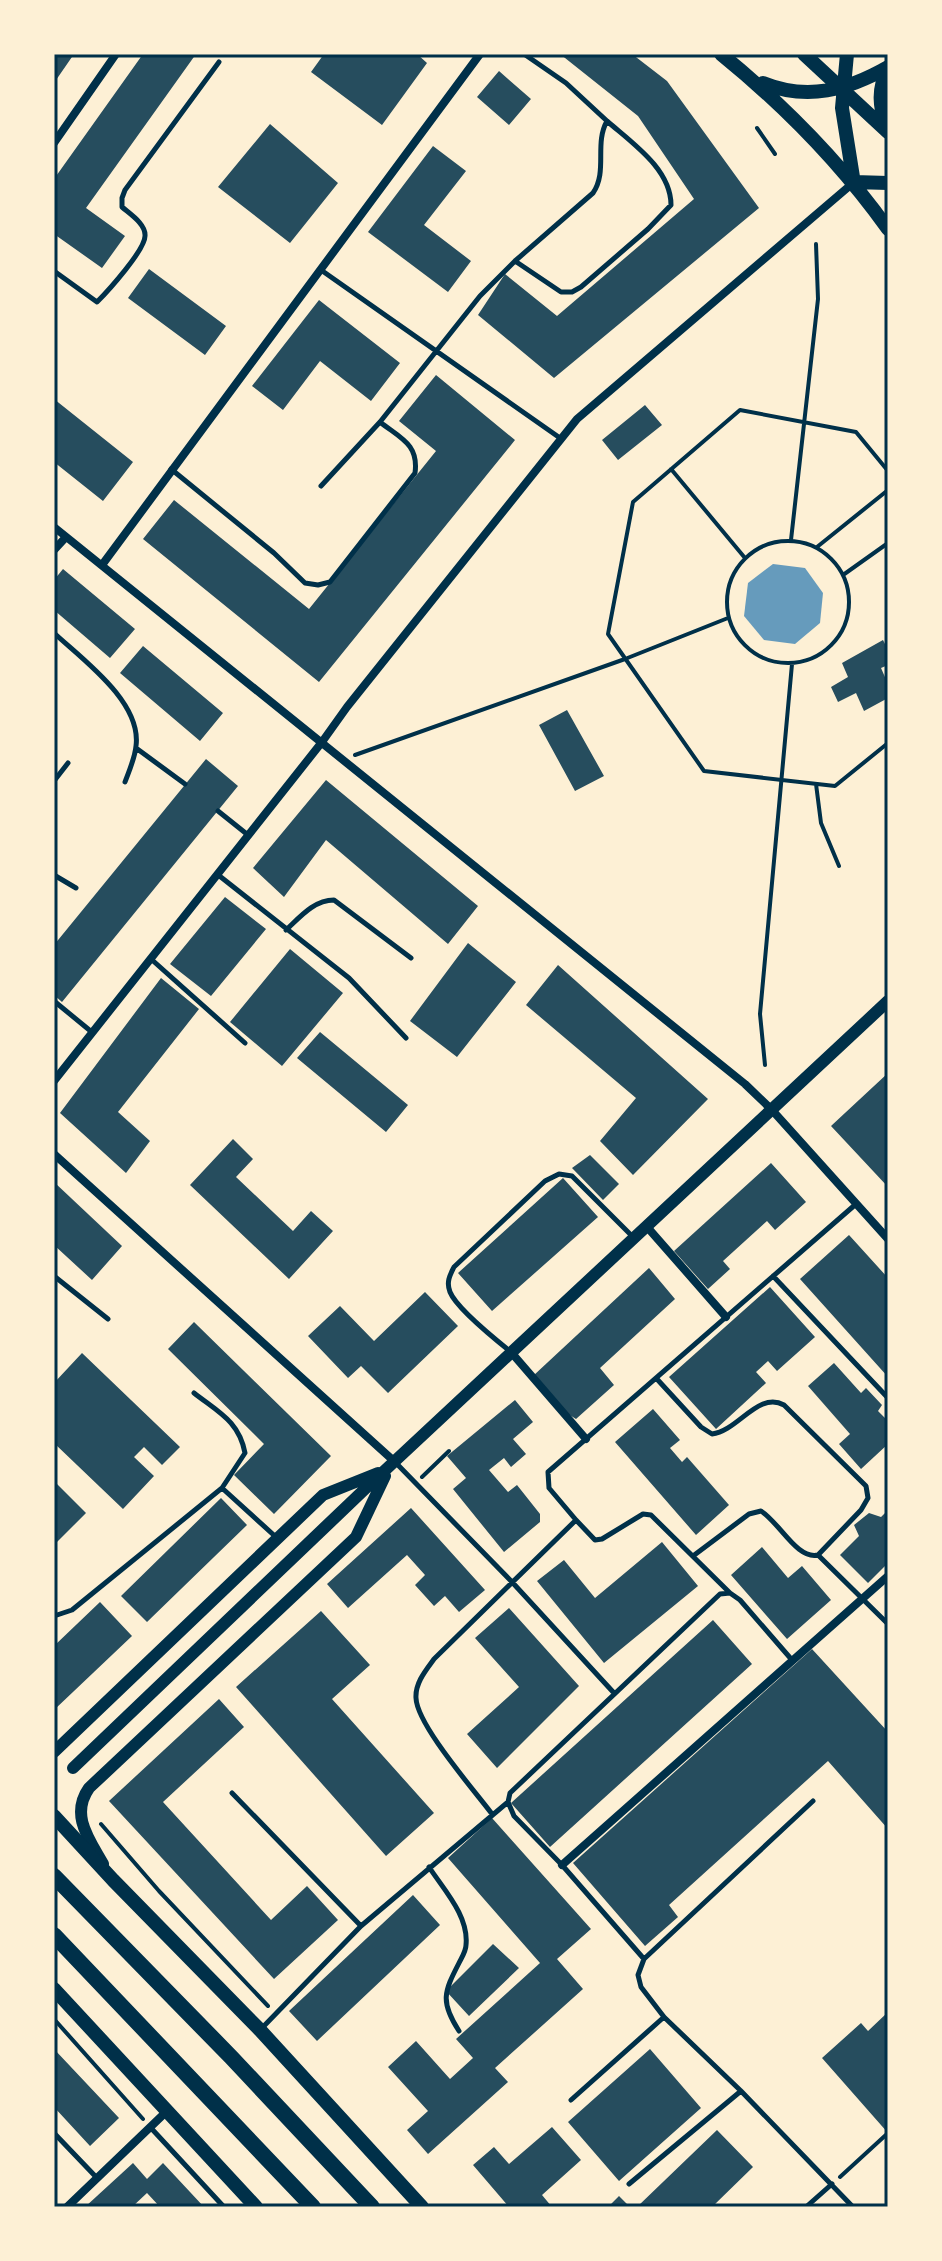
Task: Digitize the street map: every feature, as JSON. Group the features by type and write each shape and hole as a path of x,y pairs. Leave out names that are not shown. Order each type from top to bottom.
{"highway":[{"path":"54,1876 372,2207"},
{"path":"54,1935 313,2207"}],"main road":[{"path":"721,54 802,125 854,182 888,229"},
{"path":"804,54 887,130"},
{"path":"847,54 843,87 844,133 854,182"},
{"path":"752,79 797,93 843,87 888,68"},
{"path":"887,130 880,95 882,79 888,68"},
{"path":"854,182 888,183"},
{"path":"54,1816 260,2030 422,2207"},
{"path":"54,1989 256,2207"}],"street":[{"path":"54,143 116,54"},
{"path":"102,565 480,54"},
{"path":"54,1081 560,438 577,419 854,182"},
{"path":"54,527 733,1074 772,1110 888,1239"},
{"path":"54,550 66,537"},
{"path":"73,1768 366,1488 888,1001"},
{"path":"54,1154 392,1466"},
{"path":"648,1228 726,1317"},
{"path":"511,1352 586,1439"},
{"path":"54,1752 323,1495 392,1466"},
{"path":"113,1880 81,1820 80,1808 85,1794 356,1537 392,1466"},
{"path":"562,1865 888,1576"},
{"path":"67,2207 168,2110"}],"lane":[{"path":"515,261 561,292 572,292 648,229 671,205 668,183 638,148 566,83 524,54"},
{"path":"54,271 97,302 113,285 146,235 143,225 122,207 125,190 219,62"},
{"path":"321,486 380,422 480,296 593,193 598,186 602,166 599,140 607,121"},
{"path":"320,269 560,438"},
{"path":"171,469 274,553 305,583 318,585 330,582 415,473 417,460 411,446 380,422"},
{"path":"54,633 117,691 137,736 125,782"},
{"path":"136,748 185,784"},
{"path":"54,781 68,763"},
{"path":"218,811 248,835"},
{"path":"217,874 349,978 406,1038"},
{"path":"54,875 76,888"},
{"path":"286,930 314,905 323,900 334,900 411,958"},
{"path":"151,959 245,1043"},
{"path":"54,1001 93,1033"},
{"path":"511,1352 450,1293 448,1279 454,1267 545,1181 559,1174 572,1176 635,1239"},
{"path":"792,1661 740,1600 651,1515 643,1514 602,1539 595,1540 549,1488 548,1472 856,1204"},
{"path":"54,1276 108,1319"},
{"path":"773,1276 888,1398"},
{"path":"656,1378 701,1427 712,1434 723,1433 766,1401 776,1400 866,1486 868,1498 861,1510 818,1555 809,1557 801,1553 774,1519 761,1511 749,1514 693,1556"},
{"path":"54,1616 72,1610 222,1488 245,1453 237,1428 194,1393"},
{"path":"392,1466 416,1483 614,1693"},
{"path":"222,1488 277,1538"},
{"path":"492,1814 420,1717 415,1696 421,1677 434,1659 576,1520"},
{"path":"818,1555 888,1624"},
{"path":"644,1959 562,1865 514,1816 508,1802 510,1793 709,1603 720,1594 730,1593"},
{"path":"232,1793 361,1926"},
{"path":"813,1801 644,1959 638,1975 641,1987 664,2017 741,2091 853,2207"},
{"path":"260,2030 361,1926 508,1802"},
{"path":"429,1867 460,1913 466,1935 467,1949 446,1988 445,2004 459,2031"},
{"path":"571,2100 664,2017"},
{"path":"629,2184 741,2091"},
{"path":"150,2127 224,2207"},
{"path":"54,2133 97,2178"},
{"path":"806,2207 832,2184"}],"path":[{"path":"757,128 775,154"},
{"path":"790,540 818,299 816,244"},
{"path":"887,745 835,786 704,771 608,634 633,502 740,410 856,432 888,471"},
{"path":"671,469 745,558"},
{"path":"817,547 888,490"},
{"path":"790,540 817,547 832,559 843,575 849,594 848,614 841,633 828,649 811,659 792,664 771,661 752,652 737,637 728,618 726,599 730,580 745,558 771,542 790,540"},
{"path":"843,575 888,543"},
{"path":"342,759 625,659 728,618"},
{"path":"765,1065 760,1014 792,664"},
{"path":"816,784 821,823 839,866"},
{"path":"416,1483 449,1451"},
{"path":"111,1838 277,2014"},
{"path":"54,2019 150,2127"},
{"path":"832,2184 888,2133"}],"water":[{"path":"773,564 805,568 823,593 820,623 795,644 764,640 744,616 748,583"}],"building":[{"path":"54,54 74,54 54,83"},
{"path":"143,54 196,54 86,208 125,236 102,268 54,234 54,179"},
{"path":"324,54 417,54 427,63 382,125 311,72"},
{"path":"560,54 632,54 667,81 759,208 554,378 478,315 505,274 557,316 694,199 638,116"},
{"path":"499,71 531,99 509,125 477,97"},
{"path":"270,124 338,183 290,243 218,187"},
{"path":"433,146 466,171 424,225 471,261 448,292 368,232"},
{"path":"149,269 226,326 205,355 128,298"},
{"path":"319,300 400,363 371,401 320,361 283,410 252,386"},
{"path":"436,375 515,440 319,682 143,539 174,500 309,609 436,451 399,421"},
{"path":"54,399 133,462 103,501 54,462"},
{"path":"645,405 662,425 618,460 602,440"},
{"path":"63,569 135,629 110,658 54,610 54,580"},
{"path":"883,640 888,650 888,665 881,668 888,684 888,698 864,711 856,693 838,702 831,687 848,677 842,663"},
{"path":"143,646 223,713 200,741 120,673"},
{"path":"567,710 604,776 575,791 539,725"},
{"path":"206,759 238,786 62,1002 54,995 54,945"},
{"path":"326,780 478,906 448,944 326,840 284,897 253,868"},
{"path":"225,897 266,929 211,996 170,964"},
{"path":"468,943 516,982 457,1057 410,1021"},
{"path":"290,949 343,993 282,1066 230,1022"},
{"path":"558,965 708,1099 633,1175 600,1141 636,1098 526,1005"},
{"path":"161,978 199,1009 118,1112 150,1141 126,1173 60,1113"},
{"path":"320,1032 408,1105 386,1132 297,1058"},
{"path":"888,1073 888,1187 831,1126"},
{"path":"233,1139 253,1159 236,1177 293,1231 311,1211 333,1231 289,1279 190,1185"},
{"path":"590,1155 619,1184 603,1200 572,1168"},
{"path":"771,1163 806,1202 775,1230 767,1221 723,1261 730,1269 708,1289 674,1251"},
{"path":"563,1178 598,1217 492,1311 458,1273"},
{"path":"54,1182 122,1246 92,1280 54,1245"},
{"path":"849,1235 888,1278 888,1377 800,1279"},
{"path":"649,1268 675,1299 600,1368 614,1385 576,1419 560,1409 533,1376"},
{"path":"770,1287 815,1337 777,1371 768,1361 756,1372 766,1383 716,1429 669,1377"},
{"path":"425,1292 458,1326 388,1393 361,1366 348,1378 308,1336 340,1306 374,1341"},
{"path":"194,1322 331,1456 274,1514 234,1475 264,1444 168,1349"},
{"path":"82,1353 180,1447 162,1465 144,1447 134,1457 154,1476 123,1509 54,1443 54,1383"},
{"path":"834,1363 861,1393 866,1388 882,1405 878,1411 888,1421 888,1444 861,1469 839,1444 850,1434 808,1386"},
{"path":"515,1400 533,1422 513,1439 526,1454 511,1467 504,1458 489,1470 508,1492 517,1485 540,1514 540,1522 504,1552 453,1489 466,1478 447,1456"},
{"path":"653,1409 680,1440 670,1448 682,1462 687,1457 729,1505 696,1535 615,1442"},
{"path":"54,1481 86,1513 54,1545"},
{"path":"221,1498 247,1525 147,1622 121,1596"},
{"path":"411,1508 485,1590 459,1612 445,1596 434,1606 415,1585 425,1575 407,1555 348,1608 327,1584"},
{"path":"888,1510 888,1563 868,1583 840,1555 859,1536 854,1525 869,1513 881,1517"},
{"path":"662,1542 698,1586 604,1663 537,1581 564,1560 595,1598"},
{"path":"762,1547 788,1578 802,1566 831,1600 787,1639 731,1575"},
{"path":"100,1602 132,1636 54,1710 54,1646"},
{"path":"509,1608 579,1686 497,1768 467,1734 519,1687 475,1638"},
{"path":"321,1611 370,1665 332,1699 434,1813 386,1856 236,1687"},
{"path":"713,1620 752,1664 550,1847 511,1803"},
{"path":"812,1649 888,1732 888,1829 828,1761 669,1905 678,1917 645,1946 573,1863"},
{"path":"219,1699 244,1727 163,1802 271,1920 307,1886 338,1920 274,1979 109,1801"},
{"path":"492,1818 591,1929 557,1959 583,1989 495,2068 508,2082 428,2154 407,2130 428,2111 388,2067 416,2041 450,2079 473,2058 456,2039 540,1963 448,1858"},
{"path":"413,1895 440,1925 317,2041 289,2011"},
{"path":"493,1944 519,1968 469,2016 446,1991"},
{"path":"888,2012 888,2133 822,2058 861,2023 868,2031"},
{"path":"54,2049 119,2118 90,2146 54,2107"},
{"path":"650,2049 701,2108 619,2181 568,2122"},
{"path":"552,2127 581,2160 542,2195 552,2207 509,2207 473,2165 494,2147 509,2164"},
{"path":"717,2130 753,2167 712,2207 637,2207"},
{"path":"133,2163 147,2179 163,2163 204,2207 160,2207 147,2193 132,2207 85,2207"},
{"path":"619,2196 630,2207 608,2207"}]}
